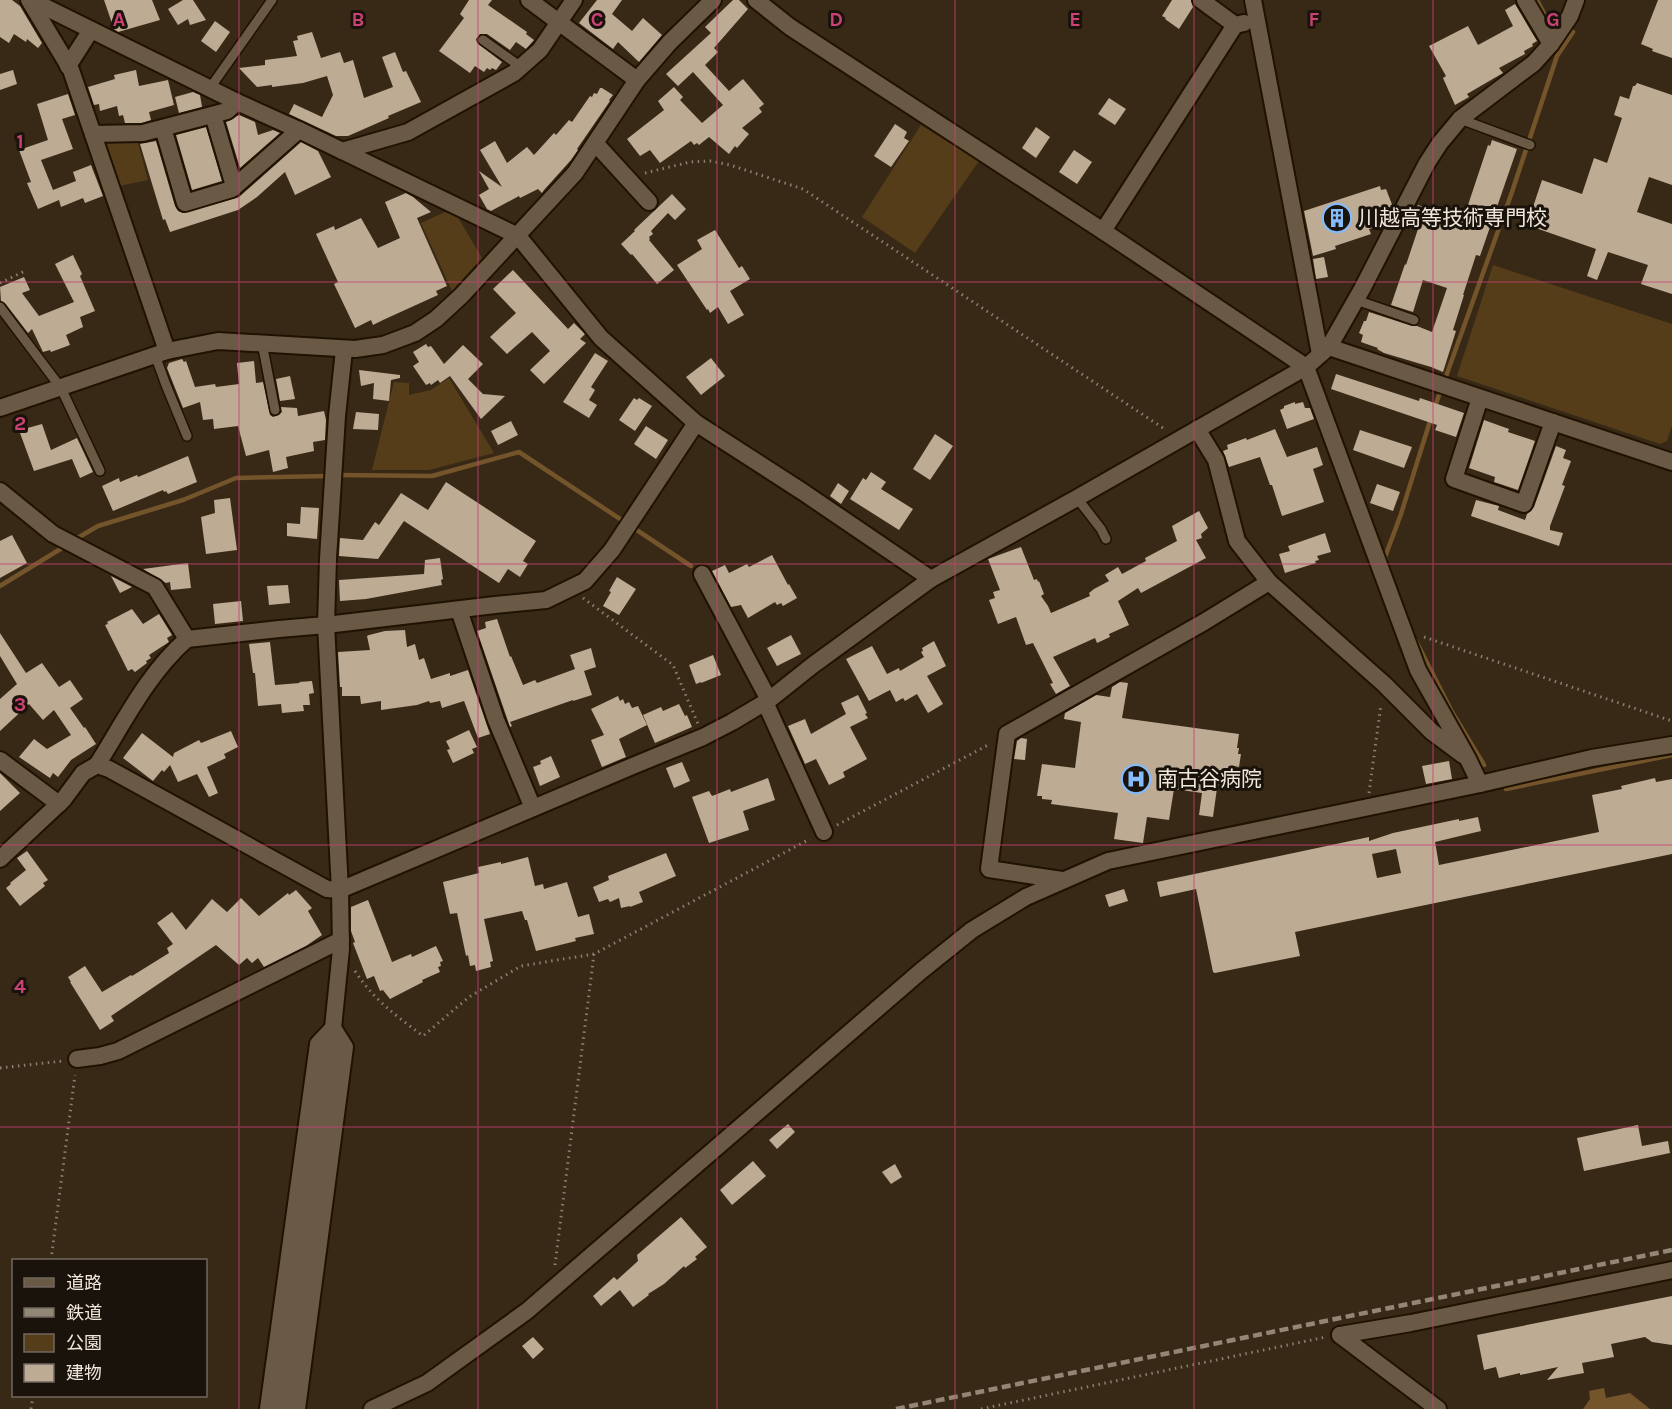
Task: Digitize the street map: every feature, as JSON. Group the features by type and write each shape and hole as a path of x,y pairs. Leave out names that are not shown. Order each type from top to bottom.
{"street":[{"path":"30,0 518,236 601,338 696,423 931,579"},
{"path":"30,0 68,66 93,134 161,353"},
{"path":"529,0 637,80"},
{"path":"342,151 408,132 514,73 540,50 574,0"},
{"path":"0,408 161,353 218,340 344,350 366,349 405,338 424,328 461,296 575,173 637,80 670,42 713,0"},
{"path":"756,0 790,27 1103,231 1306,367 1418,670 1480,784"},
{"path":"1201,0 1235,25 1257,21"},
{"path":"1253,0 1324,351"},
{"path":"1526,0 1551,44"},
{"path":"97,765 109,769 327,889 340,890 703,737 732,722 767,701 813,664 931,579 1306,367 1324,351 1356,300 1427,163 1440,143 1460,119 1534,63 1551,44 1570,16 1576,0"},
{"path":"1103,231 1235,25"},
{"path":"68,66 91,30"},
{"path":"93,134 142,133 227,111 237,102"},
{"path":"213,115 234,186"},
{"path":"163,128 185,203 232,189 299,130"},
{"path":"596,144 649,202"},
{"path":"283,1409 333,1028 341,944 326,625 337,416 344,350"},
{"path":"1324,351 1480,398 1672,462"},
{"path":"1480,398 1454,479 1524,504 1553,422"},
{"path":"0,859 59,804 84,773 97,765 146,685 176,648 187,639 546,600 585,581 612,550 696,423"},
{"path":"1197,429 1216,460 1237,541 1269,582 1384,684 1432,732 1468,759"},
{"path":"0,491 53,534 155,587 187,639"},
{"path":"702,574 767,701 824,832"},
{"path":"1063,880 989,869 1007,734 1204,622 1269,582"},
{"path":"459,610 496,720 533,808"},
{"path":"372,1409 427,1383 527,1311 921,971 972,930 1026,897 1108,861 1592,759 1672,745"},
{"path":"0,760 59,804"},
{"path":"77,1059 118,1052 341,944"},
{"path":"268,1409 318,1044 333,1028"},
{"path":"297,1409 345,1047 333,1028"},
{"path":"1340,1335 1411,1323 1672,1270"},
{"path":"1340,1335 1438,1409"}],"lane":[{"path":"210,88 272,0"},
{"path":"483,40 521,67"},
{"path":"1460,119 1530,145"},
{"path":"1356,300 1414,320"},
{"path":"0,307 61,388 100,471"},
{"path":"262,343 275,410"},
{"path":"161,353 166,385 187,436"},
{"path":"1077,498 1106,539"}],"path":[{"path":"627,178 690,162 710,161 730,165 803,189 1179,439"},
{"path":"0,283 27,270"},
{"path":"571,588 674,665 703,737"},
{"path":"1402,630 1672,721"},
{"path":"1366,808 1384,684"},
{"path":"341,944 368,990 386,1008 423,1036 469,997 521,966 594,954 1007,734"},
{"path":"552,1290 594,954"},
{"path":"0,1068 77,1059 51,1259"},
{"path":"981,1409 1340,1335"}],"green space":[{"path":"921,125 979,161 915,253 862,217"},
{"path":"136,136 148,180 114,187 99,139"},
{"path":"447,211 456,214 482,258 452,291 421,223"},
{"path":"1493,265 1672,324 1672,426 1667,441 1660,444 1457,376"},
{"path":"449,378 494,453 429,470 372,470 394,382 409,383 409,395 431,390"}],"shaded area":[{"path":"1604,1388 1606,1398 1630,1393 1650,1409 1583,1409 1590,1399 1589,1391"}],"building":[{"path":"0,0 12,0 20,6 42,43 38,48 27,39 26,42 14,34 9,43 0,37"},
{"path":"104,0 152,0 160,20 118,32 114,29"},
{"path":"183,0 193,0 206,20 190,25 188,19 178,25 168,9"},
{"path":"469,0 492,0 488,5 527,32 526,34 534,40 526,49 516,42 510,50 487,34 480,34 476,39 477,43 502,62 496,70 487,68 484,72 475,66 470,73 439,51 464,18 460,14"},
{"path":"597,0 622,0 612,14 632,31 643,18 662,35 639,62 618,42 613,49 579,23"},
{"path":"733,0 739,0 748,9 714,48 718,52 705,65 729,91 743,79 764,104 759,108 762,112 742,128 749,134 729,154 709,137 699,145 697,143 694,145 691,141 660,163 650,150 640,156 627,139 664,110 658,101 674,87 683,97 680,100 702,123 723,105 693,72 678,86 666,74 711,33 705,27"},
{"path":"1172,0 1191,0 1193,7 1179,29 1162,16"},
{"path":"1658,0 1672,0 1672,58 1652,51 1653,49 1641,44"},
{"path":"1515,4 1537,41 1524,51 1525,54 1499,68 1503,73 1467,94 1469,97 1455,105 1443,78 1446,76 1429,46 1468,26 1478,45 1513,26 1505,10"},
{"path":"215,21 230,32 216,52 201,41"},
{"path":"312,32 321,58 340,52 344,63 353,60 364,98 393,87 382,57 395,52 403,72 406,71 421,102 348,136 336,136 289,114 294,104 322,117 333,95 327,76 303,83 257,87 239,68 265,65 265,60 297,56 293,41 298,40 297,36"},
{"path":"13,70 17,84 0,90 0,74"},
{"path":"136,70 139,86 168,80 174,105 149,112 151,120 142,123 125,123 123,115 119,116 117,106 100,111 99,104 94,105 88,87 115,79 114,75"},
{"path":"1637,83 1672,95 1672,185 1649,177 1637,212 1672,224 1672,294 1641,284 1648,265 1608,252 1597,280 1587,276 1596,249 1527,225 1542,180 1582,194 1594,158 1607,163 1622,118 1614,115 1620,96 1629,99 1633,86"},
{"path":"600,88 613,95 610,101 571,160 542,193 538,189 491,211 487,209 479,195 489,189 479,171 502,187 480,150 495,141 507,163 527,147 534,155 554,133 556,135 569,120 572,122 590,96 597,94"},
{"path":"193,92 200,95 202,107 179,113 175,97"},
{"path":"68,94 75,115 62,119 73,149 41,160 53,190 76,181 73,172 91,165 103,196 85,203 83,198 61,207 59,200 38,209 27,183 31,182 19,150 48,140 37,104"},
{"path":"1109,98 1126,109 1115,125 1098,114"},
{"path":"239,115 255,122 258,135 273,130 280,133 240,168 226,122"},
{"path":"895,124 907,132 904,138 909,141 891,167 874,156"},
{"path":"206,127 222,181 192,190 176,135"},
{"path":"1036,127 1050,137 1036,158 1022,148"},
{"path":"1492,140 1517,149 1480,256 1476,255 1443,372 1384,353 1378,348 1361,342 1363,335 1359,333 1369,312 1432,332 1447,288 1423,280 1413,312 1391,305 1421,220 1413,217 1418,205 1463,220 1488,145 1490,146"},
{"path":"156,141 175,206 183,213 239,197 301,142 318,151 331,177 295,195 285,172 257,197 238,210 170,232 165,219 163,220 140,144"},
{"path":"1074,150 1092,162 1077,184 1059,172"},
{"name":"川越高等技術専門校","path":"1380,186 1381,190 1386,189 1393,207 1390,212 1376,216 1378,220 1370,223 1371,234 1313,256 1304,211"},
{"path":"406,193 431,212 417,218 447,286 436,291 438,295 373,325 371,320 355,328 334,284 338,282 316,234 334,226 335,230 361,218 378,248 400,238 385,202"},
{"path":"672,194 686,209 675,220 668,213 651,231 653,234 649,240 674,270 657,284 621,244"},
{"path":"715,230 739,268 742,266 750,279 730,291 744,315 728,324 718,307 710,313 707,310 677,265 702,249 697,240"},
{"path":"73,255 95,311 80,317 83,327 66,335 70,345 51,352 50,350 43,352 32,329 28,333 1,301 0,287 24,277 30,290 22,293 39,316 74,302 55,264"},
{"path":"1324,257 1328,277 1316,279 1313,259"},
{"path":"513,270 568,329 574,323 585,334 580,339 586,343 544,384 530,370 550,351 532,332 507,354 490,337 516,313 493,289"},
{"path":"426,344 428,347 431,346 444,364 463,345 483,364 468,379 483,394 505,396 481,419 450,376 440,383 438,380 431,385 430,383 426,385 413,366 419,362 413,352"},
{"path":"595,353 608,361 591,387 595,390 589,400 597,405 589,418 563,402"},
{"path":"711,358 725,376 701,395 686,377"},
{"path":"182,359 186,361 195,387 239,384 237,363 254,361 256,383 263,382 270,415 273,417 279,415 282,412 281,407 297,408 298,416 324,411 325,440 313,442 314,451 286,457 288,468 273,472 269,450 246,456 238,426 214,429 213,419 203,420 200,402 183,408 167,368 169,363"},
{"path":"359,370 400,375 400,378 391,380 389,401 373,399 374,383 361,386"},
{"path":"1336,374 1464,413 1456,437 1435,430 1437,425 1331,389"},
{"path":"290,376 295,399 280,401 276,379"},
{"path":"634,398 637,400 639,398 652,406 635,431 619,420"},
{"path":"1295,402 1295,404 1303,402 1305,408 1310,408 1314,419 1287,429 1280,410"},
{"path":"356,412 379,414 378,430 353,429"},
{"path":"1484,420 1509,429 1508,432 1535,441 1518,490 1494,482 1495,477 1469,468"},
{"path":"511,421 518,435 498,445 491,431"},
{"path":"42,424 51,450 77,438 93,472 80,478 72,459 34,471 20,433 25,432 24,429"},
{"path":"646,426 668,440 656,459 634,444"},
{"path":"1275,429 1287,457 1317,447 1323,465 1313,469 1324,502 1282,516 1260,457 1229,467 1223,451 1228,449 1227,445"},
{"path":"1360,430 1412,447 1404,468 1353,450"},
{"path":"935,434 953,446 930,480 913,469"},
{"path":"1556,446 1566,450 1563,458 1571,461 1562,485 1565,486 1550,526 1550,530 1563,533 1559,546 1471,516 1476,500 1499,506 1498,510 1525,520 1534,507"},
{"path":"188,456 197,482 168,494 163,490 113,511 102,486 119,478 120,482 137,475 138,477"},
{"path":"871,472 886,482 881,489 913,509 899,530 850,499 863,478 866,480"},
{"path":"446,482 536,541 523,561 528,564 520,577 508,569 499,583 404,521 378,559 339,556 340,538 363,540 375,522 379,525 401,493 428,510"},
{"path":"838,483 849,491 841,504 830,496"},
{"path":"1377,484 1400,492 1393,511 1370,503"},
{"path":"230,498 237,550 206,554 201,517 215,513 214,500"},
{"path":"301,507 319,508 317,539 287,536 287,523 300,524"},
{"path":"1199,511 1208,528 1201,534 1202,538 1196,540 1206,558 1141,593 1138,588 1118,601 1129,625 1109,634 1110,637 1097,643 1095,638 1053,657 1070,686 1056,694 1033,643 1026,645 1016,617 998,624 989,600 995,598 993,592 1000,590 988,559 1021,547 1034,580 1039,581 1044,594 1041,596 1051,613 1090,596 1089,593 1094,589 1109,581 1105,575 1118,567 1122,574 1146,561 1145,558 1177,541 1172,526"},
{"path":"1325,533 1331,552 1317,556 1319,560 1315,561 1316,563 1285,573 1279,554 1290,551 1288,546"},
{"path":"12,535 27,563 0,578 0,541"},
{"path":"772,555 797,598 783,606 775,602 748,618 741,605 731,607 712,571 725,565 729,573 747,564 749,567"},
{"path":"440,558 442,585 366,599 340,601 339,580 424,574 425,560"},
{"path":"188,563 191,588 171,590 170,582 166,583 143,569"},
{"path":"111,576 132,587 120,593"},
{"path":"617,577 636,589 619,615 603,606"},
{"path":"288,585 290,603 269,605 267,586"},
{"path":"241,601 243,621 215,624 213,604"},
{"path":"132,609 143,624 159,614 172,635 167,638 169,642 149,655 151,658 146,661 147,663 135,672 132,669 128,671 105,625"},
{"path":"497,619 510,657 523,685 535,680 537,683 575,669 570,655 591,648 596,667 584,671 592,695 510,722 512,726 510,727 477,631 486,628 485,622"},
{"path":"405,630 407,647 415,644 419,660 424,658 431,679 468,670 490,734 478,738 464,701 442,708 440,701 430,703 429,701 381,710 381,701 361,704 360,696 342,696 338,652 370,650 367,636 385,631"},
{"path":"0,633 26,673 42,663 59,687 70,680 83,699 70,708 96,744 71,760 58,777 53,773 50,778 19,757 34,739 47,749 71,735 54,710 43,720 29,704 0,731 0,699 17,684 0,656"},
{"path":"791,635 801,654 777,666 767,648"},
{"path":"934,641 946,666 927,676 943,704 928,713 917,694 905,701 903,698 896,702 890,690 869,701 846,659 872,646 887,674 899,668 900,671 924,657 921,652 922,648"},
{"path":"270,642 275,685 312,681 314,693 309,694 310,705 303,705 304,711 282,713 281,704 258,706 249,644"},
{"path":"713,655 721,675 696,684 689,665"},
{"path":"1120,682 1128,683 1122,718 1239,734 1237,748 1239,748 1238,754 1241,754 1239,767 1234,766 1231,790 1217,788 1213,817 1199,815 1202,793 1174,789 1169,820 1147,817 1143,843 1114,839 1118,813 1051,804 1052,800 1037,796 1042,764 1075,768 1081,722 1064,719 1065,713 1096,695 1110,697 1112,687"},
{"path":"858,695 868,718 850,727 867,759 843,772 845,777 829,785 816,759 805,764 788,726 805,719 811,734 846,714 841,703"},
{"path":"618,696 625,704 629,702 632,708 638,706 647,725 619,739 626,757 602,767 591,740 604,735 591,709"},
{"path":"679,704 692,727 655,743 643,715 661,707 663,711"},
{"path":"469,730 477,747 472,749 474,753 453,763 446,741"},
{"path":"231,731 238,747 224,754 226,758 207,767 218,793 209,797 197,774 178,782 170,765 164,772 162,770 153,781 123,758 142,733 173,757 174,753 199,740 201,743"},
{"path":"1021,738 1027,739 1025,760 1014,759 1017,741"},
{"path":"551,756 560,777 540,786 533,767"},
{"path":"1449,761 1452,779 1426,784 1422,766"},
{"path":"682,762 690,781 674,788 666,768"},
{"path":"0,773 20,793 0,811"},
{"path":"768,778 775,800 743,811 749,830 709,843 692,797 709,791 712,796 730,789 731,792"},
{"path":"1655,778 1656,782 1672,779 1672,854 1295,932 1300,956 1215,973 1196,889 1160,897 1157,882 1369,837 1369,841 1393,833 1459,819 1459,821 1478,817 1481,831 1435,842 1439,865 1599,832 1592,795 1622,789 1621,786","holes":["1396,849 1401,873 1377,878 1372,854"]},
{"path":"27,851 48,880 43,883 45,886 20,906 6,888 26,870 17,858"},
{"path":"666,853 676,876 639,892 643,902 621,908 619,898 610,902 608,899 599,902 593,887 609,880 608,876"},
{"path":"528,857 535,886 543,884 544,889 567,882 578,917 589,914 594,934 536,951 522,911 484,919 493,961 490,962 491,967 476,971 475,965 470,966 468,955 466,956 457,913 450,914 443,882 479,873 478,867"},
{"path":"1124,889 1128,901 1109,907 1105,895"},
{"path":"296,890 312,908 308,911 322,935 306,946 264,967 258,958 252,963 247,958 239,965 216,945 111,1016 114,1021 100,1030 68,977 85,966 102,992 169,953 167,948 173,944 157,923 172,912 186,930 212,899 227,912 241,898 259,916 288,893 289,895"},
{"path":"368,900 392,962 411,954 412,957 436,946 443,961 438,967 440,972 390,999 383,990 380,991 374,976 367,979 353,943 355,942 351,931 351,907"},
{"path":"788,1124 795,1132 777,1149 769,1140"},
{"path":"1638,1125 1642,1146 1668,1141 1670,1153 1584,1171 1577,1138"},
{"path":"753,1161 766,1176 732,1205 720,1190"},
{"path":"895,1164 902,1177 891,1184 882,1172"},
{"path":"681,1217 707,1247 695,1257 697,1259 685,1268 684,1266 633,1307 620,1290 601,1306 593,1296 614,1277 617,1280 638,1261 637,1255"},
{"path":"1672,1296 1672,1345 1652,1342 1645,1337 1611,1344 1614,1357 1582,1363 1584,1373 1547,1380 1558,1367 1499,1378 1496,1367 1484,1370 1477,1335"},
{"path":"533,1337 544,1349 533,1359 522,1346"}],"waterway":[{"path":"1537,0 1551,27 1556,29"},
{"path":"1444,382 1512,192 1557,56 1573,32 1565,30"},
{"path":"1435,407 1441,389"},
{"path":"1386,560 1385,557 1431,418"},
{"path":"338,475 432,476 519,452 691,566"},
{"path":"74,540 98,526 183,500 236,478 329,476"},
{"path":"0,586 67,545"},
{"path":"1416,641 1452,712 1484,765"},
{"path":"1506,789 1672,755"}],"railway":[{"path":"896,1409 1672,1250"}],"place":[{"name":"川越高等技術専門校","path":"1337,218"},
{"name":"南古谷病院","path":"1136,779"}]}
